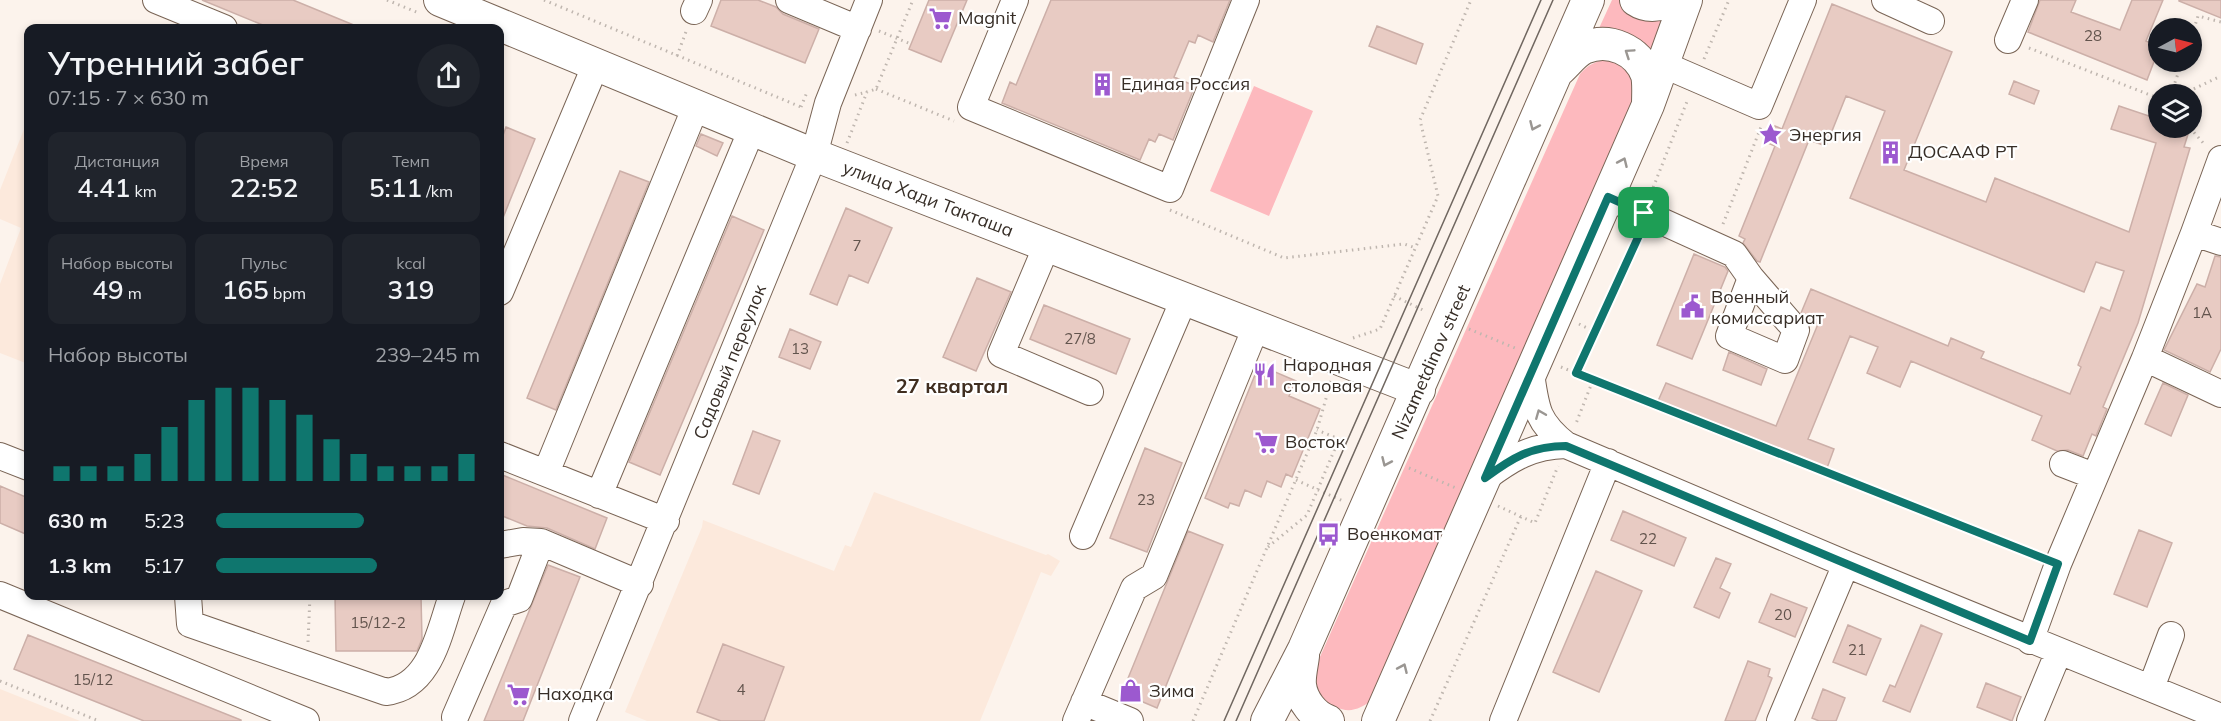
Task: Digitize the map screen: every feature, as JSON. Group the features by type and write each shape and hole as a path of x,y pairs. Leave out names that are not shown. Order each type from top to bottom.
{"main road":[{"name":"Nizametdinov street","path":"1267,721 1304,649 1588,0"},
{"path":"1636,0 1639,3 1657,6 1673,0"},
{"path":"1360,721 1383,712 1648,105 1686,0"},
{"name":"улица Хади Такташа","path":"461,10 496,24"},
{"name":"улица Хади Такташа","path":"504,27 826,159 1419,390"},
{"path":"1557,72 1583,49 1600,45 1619,46 1637,57 1647,76 1648,105"},
{"path":"1304,649 1300,685 1307,704 1319,718 1328,721"}],"street":[{"path":"156,0 214,24"},
{"path":"789,0 862,17"},
{"path":"1015,0 971,107 1170,189 1246,0"},
{"path":"1662,64 1759,106 1803,0"},
{"path":"1886,0 1931,21"},
{"path":"2008,40 2025,0"},
{"name":"Садовый переулок","path":"582,721 666,521 826,159 828,103 862,17"},
{"path":"504,282 596,64"},
{"path":"546,473 696,106"},
{"path":"599,495 752,129"},
{"path":"2030,641 2058,564 2145,358 2220,161"},
{"path":"1608,197 1644,213 1684,222 1714,245 1734,254 1751,278"},
{"path":"2194,233 2221,242"},
{"path":"1047,245 1001,354 1090,392"},
{"path":"1083,536 1184,299"},
{"path":"1130,721 1080,712 1134,588 1154,576 1256,327"},
{"path":"2145,358 2221,394"},
{"path":"1535,363 1539,416 1550,432 1566,447"},
{"path":"1479,490 1525,452 1550,446 1566,447 1608,462 2030,641 2221,717"},
{"path":"0,456 24,466"},
{"path":"504,456 666,521"},
{"path":"1503,721 1608,462"},
{"path":"2063,464 2094,476"},
{"path":"504,544 541,542 640,584"},
{"path":"455,717 504,604 519,599 541,542"},
{"path":"1780,721 1846,564"},
{"path":"0,595 24,600"},
{"path":"26,600 53,605 306,721"},
{"path":"188,600 190,624 386,692 402,688 422,673 451,600"},
{"path":"2151,688 2172,635"},
{"path":"2030,721 2059,651"}],"path":[{"path":"544,0 801,107"},
{"path":"826,159 867,92 876,89 913,0"},
{"path":"1347,339 1380,329 1438,196 1420,120 1471,0"},
{"path":"1576,373 1641,231 1644,213 1729,0"},
{"path":"677,56 697,5"},
{"path":"2197,18 2198,16 2221,22"},
{"path":"862,17 897,39 911,44"},
{"path":"2008,40 2148,94"},
{"path":"2202,85 2221,76"},
{"path":"1714,245 1763,121 1759,106"},
{"path":"1394,296 1426,311"},
{"path":"1466,328 1535,363 1576,373 2058,564"},
{"path":"1193,721 1317,430 1332,375"},
{"path":"1405,466 1479,490 1535,523 1593,380"},
{"path":"1266,548 1307,515 1318,490 1340,439 1317,430"},
{"path":"1296,480 1344,501"},
{"path":"1430,721 1521,516"},
{"path":"0,681 99,721"}],"shaded area":[{"path":"1612,0 1624,0 1672,17 1657,61 1595,37"},
{"path":"1612,59 1627,64 1641,90 1376,697 1354,710 1341,709 1319,697 1314,673 1319,659 1580,74 1594,63"},
{"path":"1254,86 1313,111 1269,216 1210,191"},
{"path":"24,129 24,362 0,353 0,284 21,228 0,219 0,190"},
{"path":"874,492 1048,554 1060,561 1051,576 1041,572 980,721 647,721 625,712 703,520 834,571 845,545 851,547"},
{"path":"0,689 80,721 0,721"}],"building":[{"path":"202,0 293,0 351,24 260,24"},
{"path":"721,0 758,0 776,7 783,14 819,29 805,63 711,26"},
{"path":"929,0 967,0 941,62 909,49"},
{"name":"Единая Россия","path":"1051,0 1230,0 1213,42 1198,35 1195,43 1189,41 1174,77 1195,86 1173,140 1159,134 1155,142 1149,139 1140,160 1002,103 1010,82 1016,85"},
{"path":"2040,0 2076,0 2071,12 2120,30 2132,0 2163,0 2156,18 2148,18 2146,41 2148,42 2148,72 2150,72 2147,80 2028,32"},
{"path":"2221,0 2221,18 2179,1"},
{"path":"1832,4 1952,52 1904,170 1986,202 1995,178 2129,232 2156,143 2111,129 2119,106 2148,116 2148,138 2187,138 2184,147 2190,148 2138,323 2103,407 2107,409 2096,436 2092,434 2083,456 2068,450 2057,451 2032,440 2042,416 1911,361 1900,387 1867,373 1878,347 1850,336 1808,439 1834,449 1827,468 1658,401 1666,383 1776,426 1818,324 1806,319 1801,313 1811,289 1948,346 1951,338 1984,352 1981,358 2070,394 2081,367 2078,365 2101,307 2110,311 2124,271 2096,262 2084,292 1850,198 1885,111 1846,96 1826,146 1809,140 1760,262 1757,261 1743,243 1745,239 1739,236 1775,146 1768,143 1775,126 1782,129"},
{"path":"1377,26 1423,44 1416,64 1369,46"},
{"path":"2014,81 2039,91 2034,104 2009,94"},
{"path":"506,127 535,139 504,215 504,133"},
{"path":"701,134 723,143 717,156 696,146"},
{"path":"620,171 649,182 556,410 527,398"},
{"path":"846,208 892,228 868,283 849,275 837,305 810,294"},
{"path":"732,216 764,230 660,475 629,462"},
{"name":"Военный комиссариат","path":"1694,254 1725,267 1728,271 1692,359 1657,345"},
{"path":"2215,256 2221,257 2221,349 2210,372 2164,350 2197,284 2205,287"},
{"path":"977,278 1011,292 976,371 943,357"},
{"path":"1044,305 1130,339 1116,374 1030,339"},
{"path":"790,329 821,342 810,369 779,357"},
{"path":"1729,352 1767,369 1761,385 1723,370"},
{"name":"Восток","path":"1259,365 1296,381 1289,396 1320,409 1292,477 1286,474 1281,487 1267,481 1261,497 1245,490 1239,506 1230,503 1228,508 1205,498"},
{"path":"2163,383 2188,395 2171,436 2145,424"},
{"path":"753,431 780,441 759,494 733,484"},
{"path":"1145,448 1182,463 1147,552 1110,538"},
{"path":"504,476 607,518 595,549 547,528 527,526 504,517"},
{"path":"0,486 24,496 24,533 0,523"},
{"path":"1623,511 1686,538 1674,566 1611,540"},
{"path":"2139,530 2172,543 2147,607 2114,594"},
{"path":"1188,531 1223,545 1157,708 1122,693"},
{"path":"1716,558 1731,564 1720,588 1730,593 1719,618 1694,607"},
{"path":"548,565 580,577 523,721 484,721"},
{"path":"1596,571 1642,591 1599,692 1553,672"},
{"path":"1771,594 1807,608 1795,637 1759,622"},
{"path":"335,600 421,600 422,639 417,651 336,651"},
{"path":"1848,625 1881,639 1866,675 1833,662"},
{"path":"1921,625 1942,634 1910,712 1883,701 1890,685 1895,687"},
{"path":"28,635 241,721 144,721 14,669"},
{"path":"723,644 784,667 764,721 721,721 697,712"},
{"path":"1748,661 1770,669 1768,676 1772,678 1764,699 1755,721 1725,721"},
{"path":"1986,683 2021,697 2012,721 1977,707"},
{"path":"1823,689 1845,698 1836,721 1819,721 1812,718"}],"tram line":[{"path":"1224,721 1541,0"},
{"path":"1236,721 1553,0"}],"place":[{"name":"Magnit","path":"940,18"},
{"name":"Единая Россия","path":"1103,84"},
{"name":"Энергия","path":"1771,135"},
{"name":"ДОСААФ РТ","path":"1890,152"},
{"name":"Военный комиссариат","path":"1693,307"},
{"name":"Народная столовая","path":"1265,375"},
{"name":"Восток","path":"1267,442"},
{"name":"Военкомат","path":"1329,534"},
{"name":"Зима","path":"1131,691"},
{"name":"Находка","path":"519,694"}],"district":[{"name":"27 квартал","path":"952,386"}],"route":[{"path":"1608,197 1644,213 1641,231 1576,373 2058,564 2030,641 1566,446 1550,446 1525,452 1485,478 1608,197"}]}
